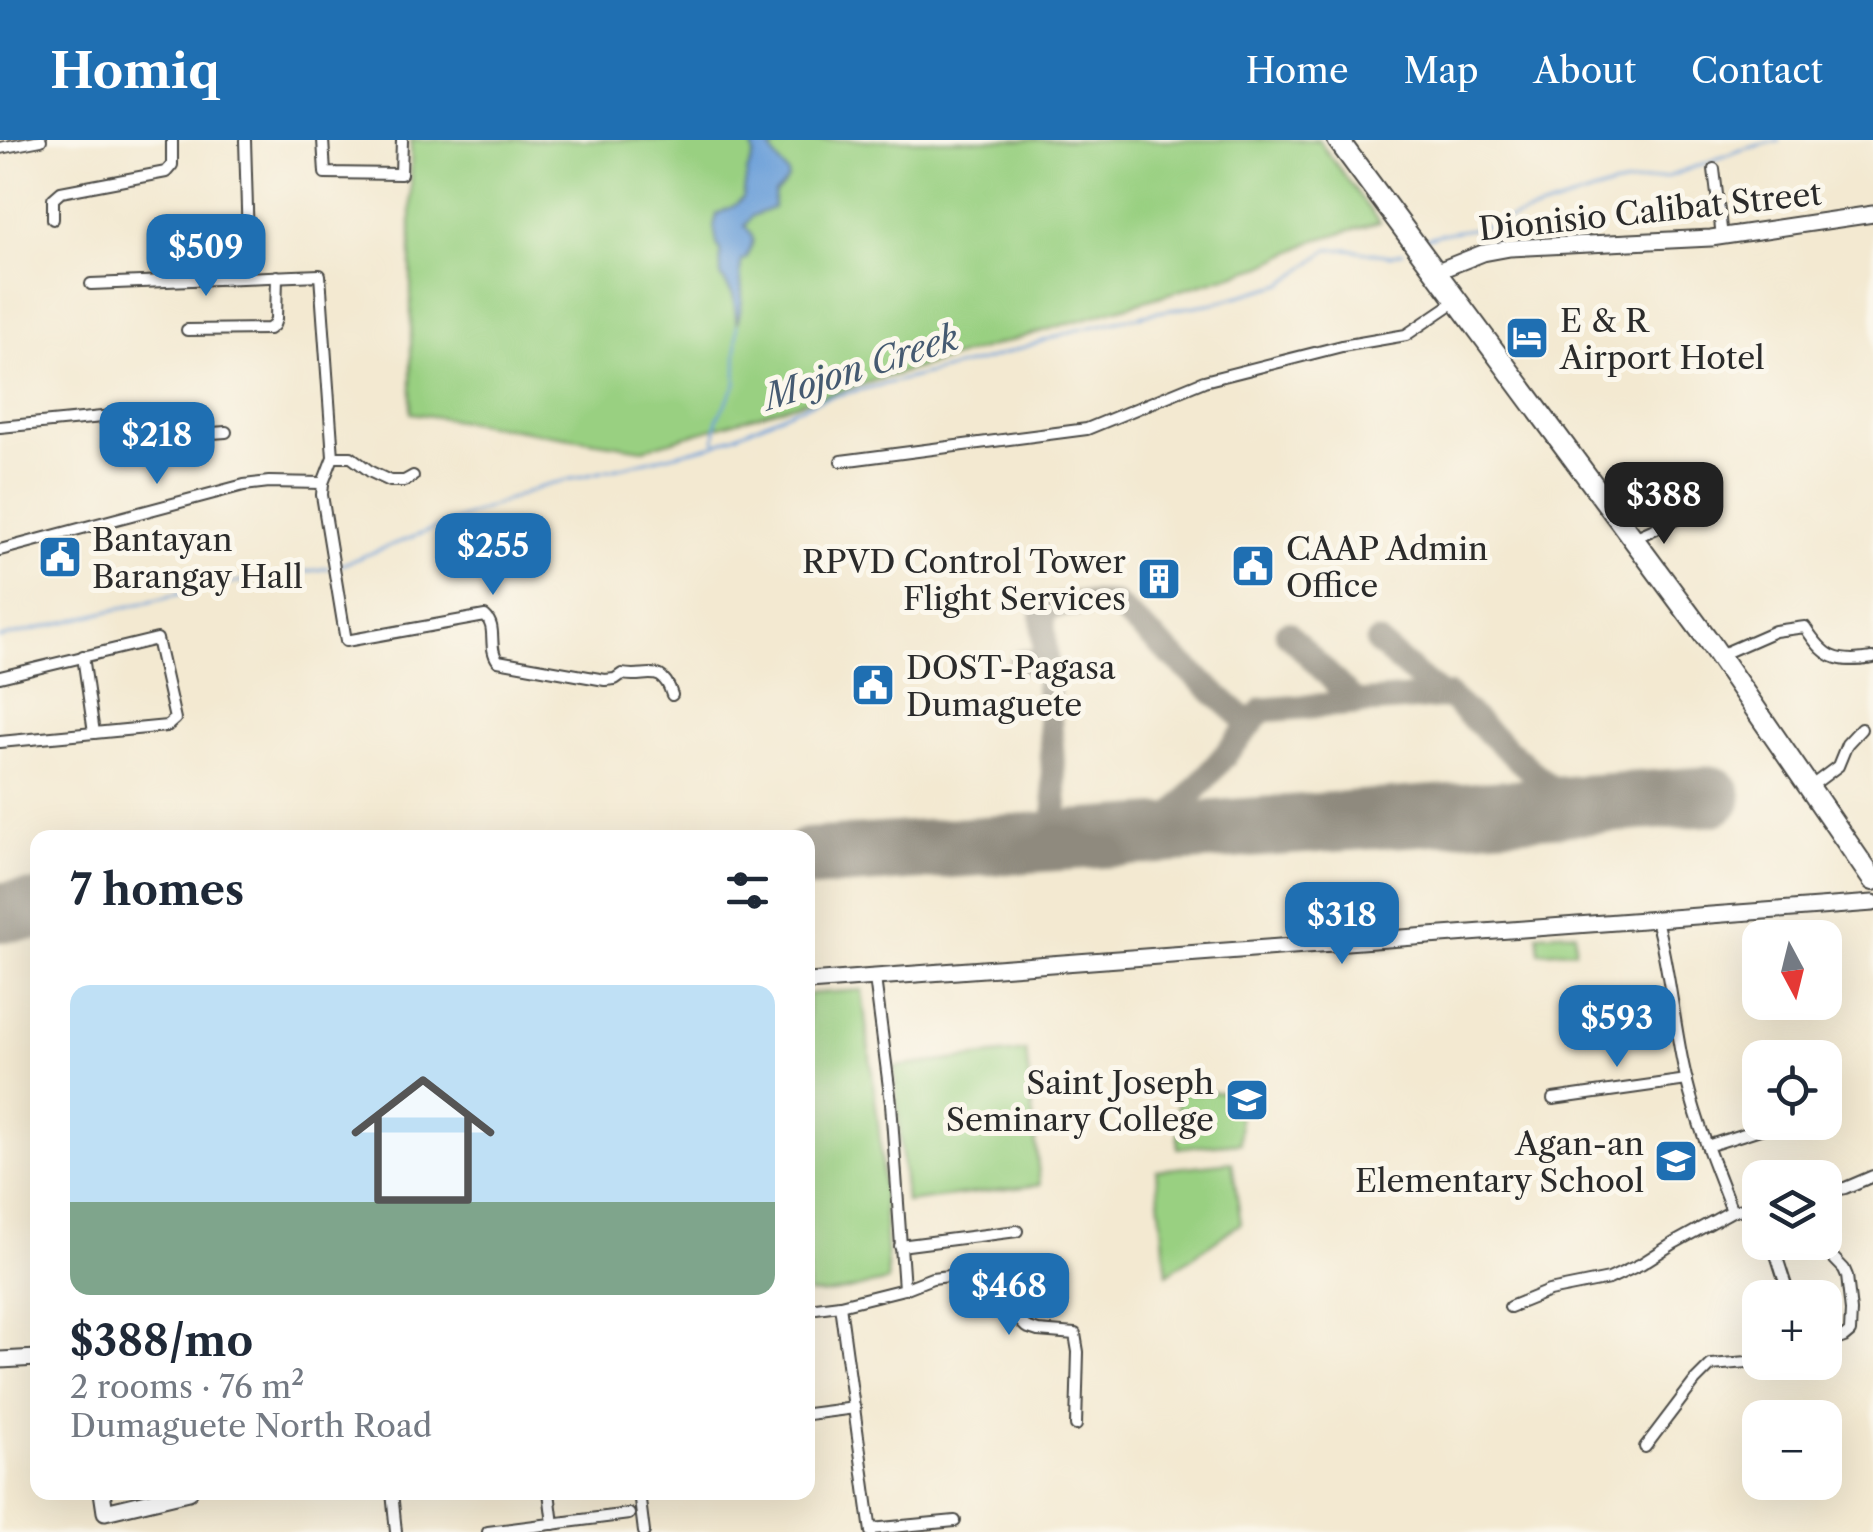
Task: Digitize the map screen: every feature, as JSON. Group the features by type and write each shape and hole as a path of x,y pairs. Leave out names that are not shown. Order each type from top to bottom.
{"highway":[{"path":"1338,140 1633,539 1809,788 1866,853 1873,880"}],"street":[{"path":"0,148 42,140"},
{"path":"53,219 53,198 61,192 166,172 172,165 172,140"},
{"path":"246,140 249,277"},
{"path":"323,140 324,173 401,174 402,140"},
{"path":"1714,170 1722,237"},
{"name":"Dionisio Calibat Street","path":"1435,272 1483,253 1510,248 1722,237 1873,214"},
{"path":"91,284 320,275 333,457 322,482 346,640 484,616 490,619 492,652 498,660 605,680 622,674 657,673 663,676 672,695"},
{"path":"188,330 274,325 277,276"},
{"path":"841,461 1087,429 1204,381 1406,334 1456,301"},
{"path":"0,427 153,412 159,414 171,436 226,432"},
{"path":"333,457 351,457 390,482 414,476"},
{"path":"0,550 244,484 322,482"},
{"path":"1633,539 1679,518"},
{"path":"1718,656 1775,632 1806,627 1825,653 1837,660 1873,658"},
{"path":"0,677 158,639 175,720 167,726 0,742"},
{"path":"82,656 94,733"},
{"path":"1809,788 1838,766 1847,744 1860,729"},
{"path":"815,982 1873,903"},
{"path":"1656,920 1687,1080 1732,1211"},
{"path":"874,978 892,1103 904,1289"},
{"path":"1553,1099 1687,1080"},
{"path":"1707,1146 1742,1135"},
{"path":"1842,1189 1873,1176"},
{"path":"1510,1307 1549,1291 1610,1279 1732,1211 1742,1209"},
{"path":"900,1246 1017,1231"},
{"path":"1835,1260 1844,1270 1851,1312 1850,1332 1842,1339"},
{"path":"815,1308 904,1289 932,1278 993,1275 1008,1293 1026,1327 1075,1334 1076,1425"},
{"path":"840,1305 871,1530 956,1521"},
{"path":"0,1360 30,1358"},
{"path":"1645,1447 1694,1382 1711,1366 1742,1363"},
{"path":"815,1413 855,1408"},
{"path":"103,1500 104,1512 155,1500"},
{"path":"393,1500 396,1532"},
{"path":"551,1500 553,1524"},
{"path":"640,1500 644,1532"},
{"path":"488,1532 629,1514"}],"green space":[{"path":"411,140 1318,140 1379,222 1316,240 1263,266 643,449 411,413"},
{"path":"1575,932 1575,950 1539,952 1538,934"},
{"path":"862,990 880,1138 888,1281 815,1294 815,993"},
{"path":"1026,1051 1040,1185 906,1202 894,1067"},
{"path":"1238,1092 1240,1143 1178,1148 1177,1093"},
{"path":"1232,1162 1241,1223 1167,1274 1156,1170"}],"water":[{"path":"751,140 791,140 771,149 788,175 775,193 773,208 752,216 745,226 753,240 741,265 742,298 737,323 733,295 721,276 714,226 717,214 743,198 754,155"}],"waterway":[{"name":"Mojon Creek","path":"1422,240 1488,226 1612,187 1667,177 1779,140"},
{"name":"Mojon Creek","path":"338,566 546,485 714,445 826,398 985,360 1073,331 1214,303 1283,284 1328,250 1390,256 1403,252"},
{"path":"715,441 717,419 736,384 737,325"},
{"name":"Mojon Creek","path":"0,638 216,585 329,568"}],"taxiway":[{"path":"1058,841 1042,608 1114,604 1251,725"},
{"path":"1287,633 1356,703"},
{"path":"1378,643 1442,697"},
{"path":"1021,662 1046,660"},
{"path":"1158,834 1263,710 1448,696 1570,806"}],"runway":[{"path":"815,858 1712,796"},
{"path":"0,912 30,910"}],"place":[{"name":"E & R Airport Hotel","path":"1527,338"},
{"name":"Bantayan Barangay Hall","path":"60,557"},
{"name":"CAAP Admin Office","path":"1253,566"},
{"name":"RPVD Control Tower Flight Services","path":"1159,579"},
{"name":"DOST-Pagasa Dumaguete","path":"873,685"},
{"name":"Saint Joseph Seminary College","path":"1247,1100"},
{"name":"Agan-an Elementary School","path":"1676,1161"}]}
